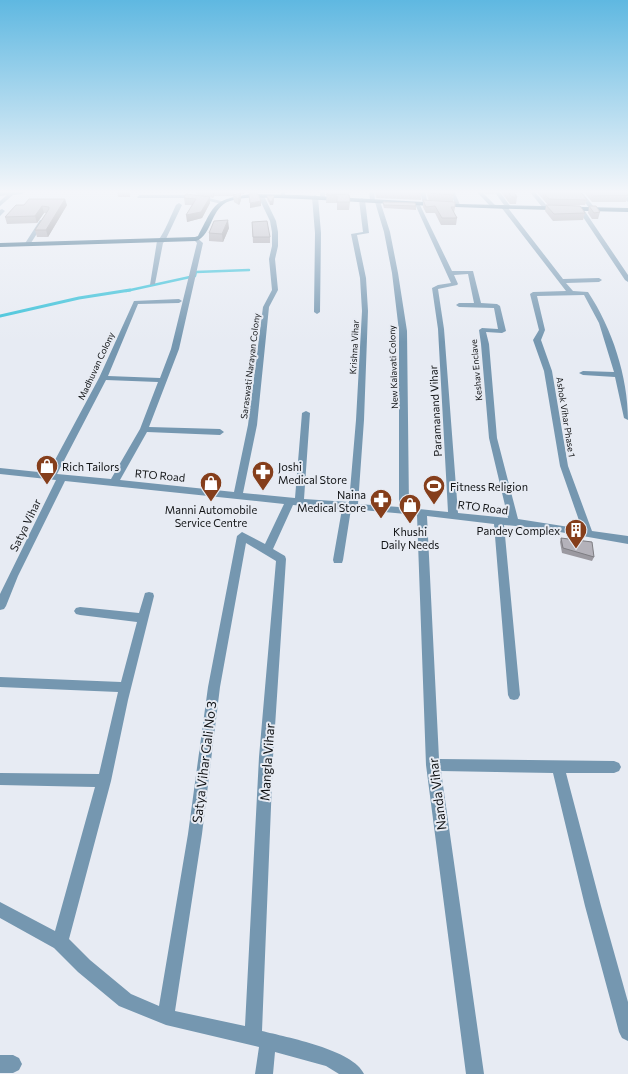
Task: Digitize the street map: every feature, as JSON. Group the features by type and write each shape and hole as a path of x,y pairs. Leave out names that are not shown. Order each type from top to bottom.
{"main road":[{"path":"0,245 157,241"}],"street":[{"path":"27,245 30,241"},
{"path":"152,284 161,241"},
{"path":"114,482 144,429 175,349 200,242 199,241"},
{"name":"Saraswati Narayan Colony","path":"238,494 246,464 252,426 266,307 275,290 272,259 275,241"},
{"path":"317,312 318,241"},
{"name":"Krishna Vihar","path":"350,506 360,420 364,311 362,278 355,241"},
{"name":"New Kalavati Colony","path":"389,241 403,331 404,510"},
{"path":"435,241 451,273 471,272 478,305 459,305"},
{"path":"531,241 570,292 585,292 590,300 610,343 628,418"},
{"path":"602,241 628,280"},
{"name":"Paramanand Vihar","path":"451,273 455,284 440,286 435,288 435,291 441,329 453,515"},
{"path":"561,281 599,280"},
{"name":"Ashok Vihar Phase 1","path":"570,292 532,294 542,330 536,340 548,371 564,466 588,533"},
{"name":"Madhuvan Colony","path":"51,476 103,378 136,302 179,301"},
{"name":"Keshav Enclave","path":"478,305 497,306 502,331 482,330 485,344 493,438 514,522"},
{"path":"583,373 618,375"},
{"path":"103,378 163,380"},
{"path":"267,550 295,501 306,413"},
{"path":"144,429 220,432"},
{"name":"RTO Road","path":"0,470 295,501 453,515 514,522 628,540"},
{"name":"Satya Vihar","path":"0,606 13,576 62,477"},
{"path":"338,560 350,506"},
{"name":"Nanda Vihar","path":"422,512 433,765 475,1074"},
{"path":"499,521 514,695"},
{"name":"Satya Vihar Gali No 3","path":"166,1017 195,834 214,687 242,536 267,550"},
{"name":"Mangla Vihar","path":"260,1039 266,757 281,559 267,550"},
{"path":"60,942 104,781 149,596"},
{"path":"80,611 144,618"},
{"path":"0,682 126,687"},
{"path":"433,765 614,767"},
{"path":"558,767 593,906 628,1032"},
{"path":"0,778 104,781"},
{"path":"0,910 60,942 84,966 126,1000 166,1017 260,1039 330,1058 356,1074"},
{"path":"260,1039 264,1074"}],"building":[{"path":"561,538 592,542 594,557 563,548"}],"waterway":[{"path":"195,276 196,272 249,270"},
{"path":"126,291 190,277"},
{"path":"0,316 79,298 130,290"}],"place":[{"name":"Rich Tailors","path":"47,486"},
{"name":"Joshi Medical Store","path":"263,492"},
{"name":"Manni Automobile Service Centre","path":"211,502"},
{"name":"Fitness Religion","path":"434,506"},
{"name":"Naina Medical Store","path":"381,520"},
{"name":"Khushi Daily Needs","path":"410,524"},
{"name":"Pandey Complex","path":"576,550"}]}
